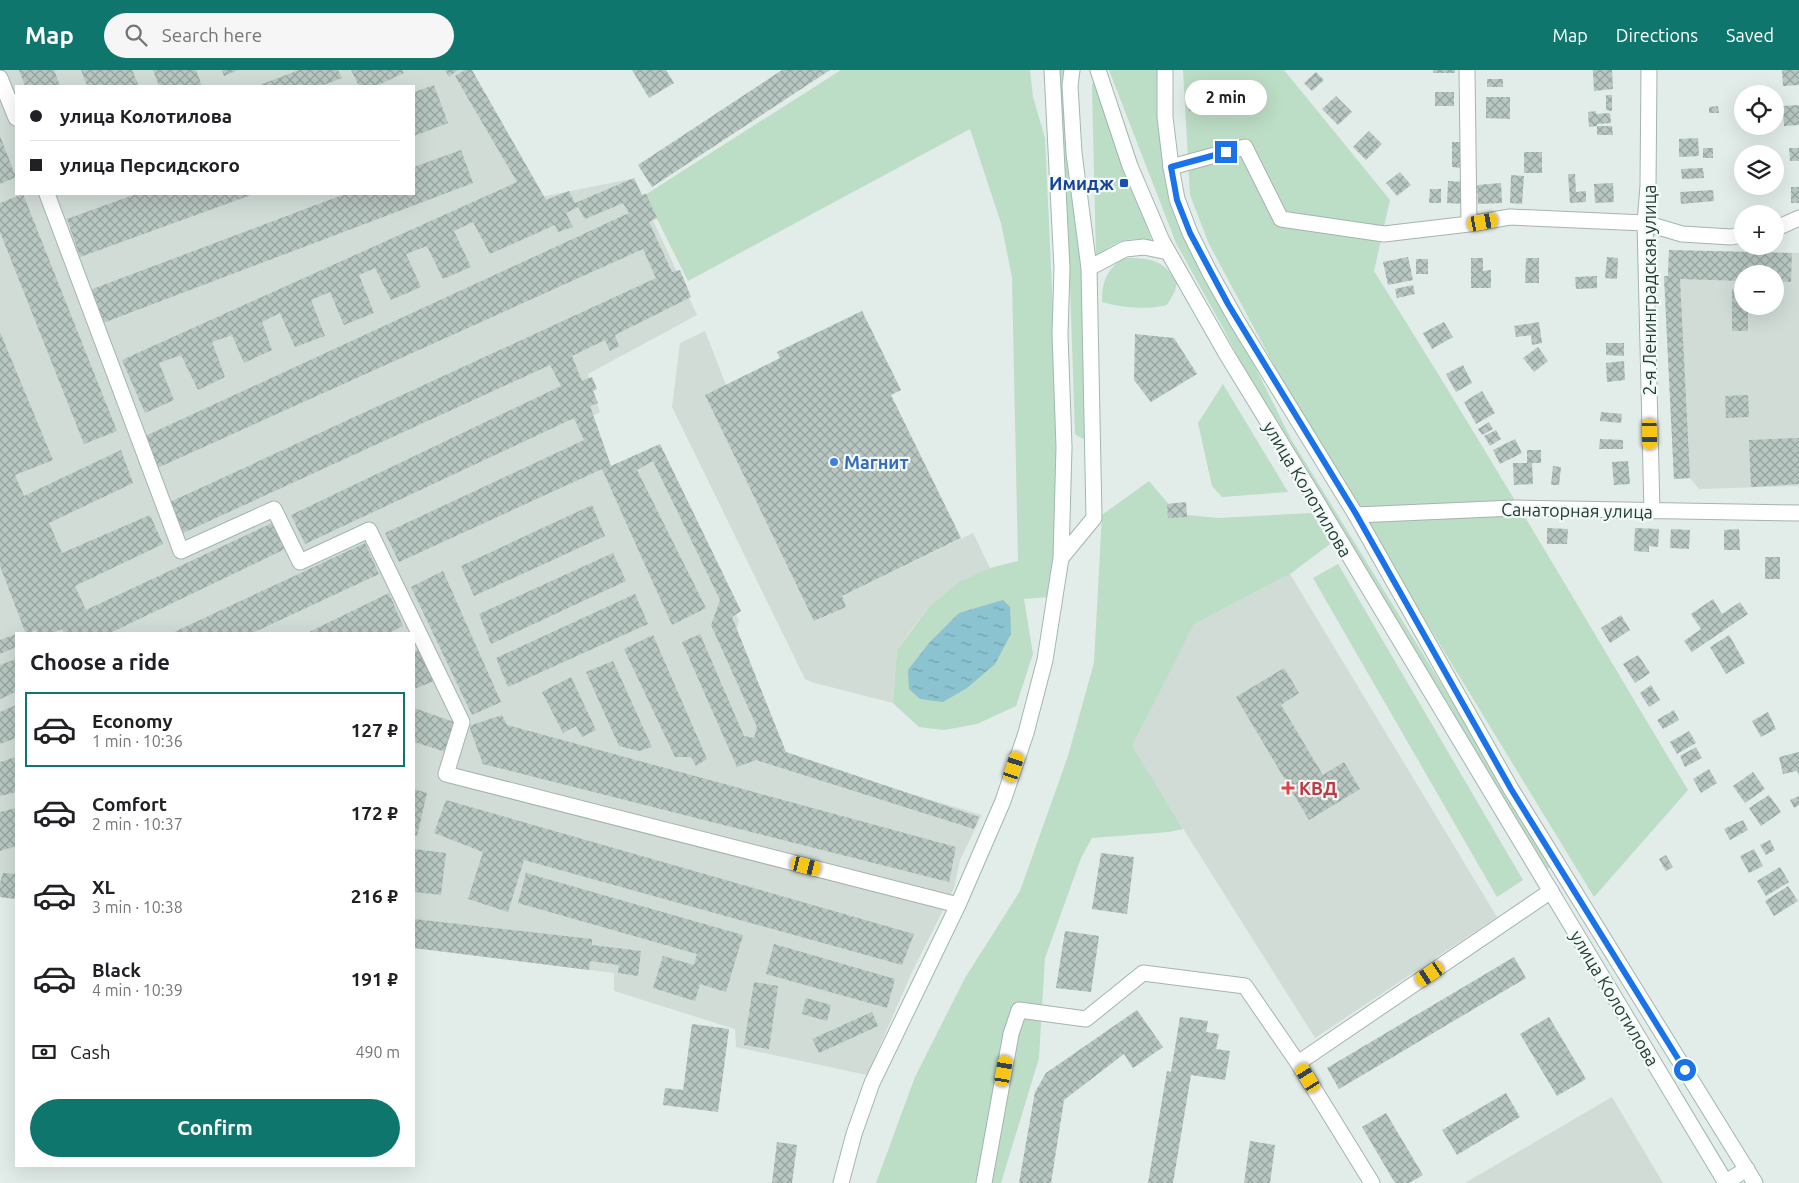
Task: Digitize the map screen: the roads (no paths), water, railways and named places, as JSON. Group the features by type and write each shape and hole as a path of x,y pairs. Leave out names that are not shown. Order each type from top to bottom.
{"main road":[{"path":"841,1183 854,1134 872,1083 958,905 1003,801 1026,733 1045,660 1061,558 1064,447 1060,334 1062,268 1052,70"},
{"path":"1061,558 1094,518 1089,268 1074,153 1070,86 1072,70"},
{"name":"улица Колотилова","path":"1098,70 1130,166 1162,241 1226,355 1726,1183 1747,1169"},
{"name":"улица Колотилова","path":"1166,70 1165,118 1177,200 1190,233 1209,271 1356,514 1511,789 1755,1183"},
{"path":"1467,70 1469,224"},
{"name":"2-я Ленинградская улица","path":"1650,70 1648,186 1645,223 1652,511"},
{"path":"0,78 15,116"},
{"path":"1171,167 1244,148 1281,219 1384,234 1510,217 1645,223 1682,234 1734,236"},
{"path":"47,195 181,551 274,509 300,562 369,530 462,722 446,774 958,905"},
{"path":"1784,225 1799,218"},
{"path":"1089,268 1125,248 1144,247 1168,252"},
{"name":"Санаторная улица","path":"1356,514 1514,508 1799,513"},
{"path":"1298,1063 1550,892 1569,882"},
{"path":"984,1183 1011,1034 1019,1010 1086,1019 1143,972 1245,986 1298,1063 1372,1183"}],"water":[{"path":"1003,600 1010,607 1011,634 995,664 967,688 943,702 920,699 909,689 908,670 929,643 959,613"}],"place":[{"name":"Имидж","path":"1124,183"},
{"name":"Магнит","path":"834,462"},
{"name":"КВД","path":"1288,788"}]}
